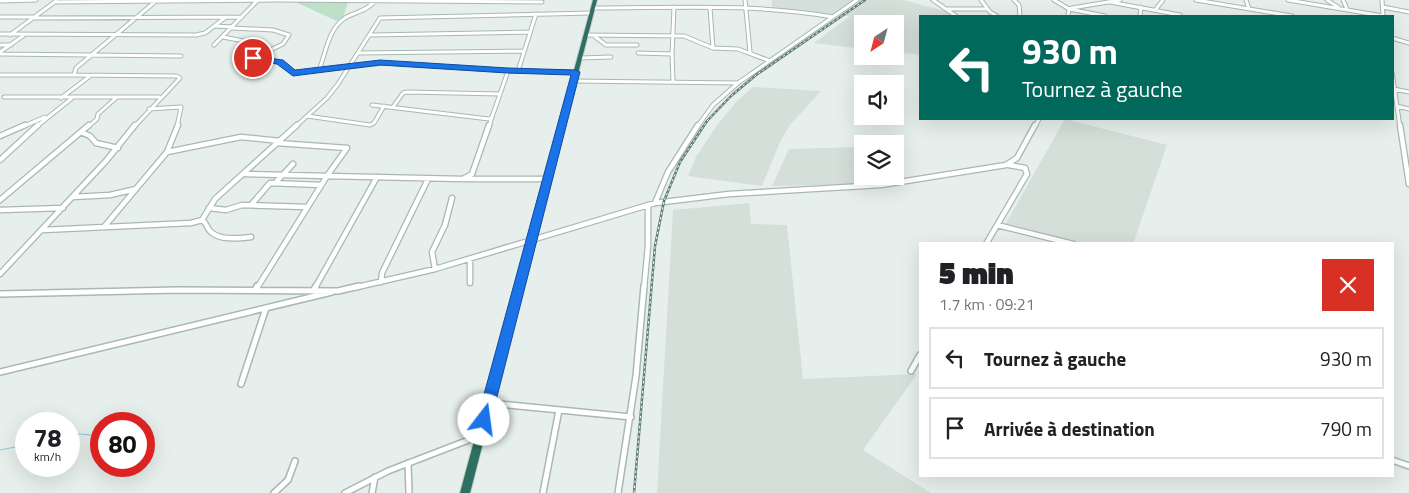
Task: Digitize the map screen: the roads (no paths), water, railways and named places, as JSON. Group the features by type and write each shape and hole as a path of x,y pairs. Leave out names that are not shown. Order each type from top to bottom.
{"highway":[{"path":"465,493 573,81 590,35 593,7"}],"street":[{"path":"0,1 36,0"},
{"path":"214,45 258,0"},
{"path":"745,0 750,52"},
{"path":"654,203 668,172 697,126 713,105 738,83 857,0"},
{"path":"933,0 954,15"},
{"path":"980,0 996,15"},
{"path":"1014,0 1019,5 1020,15"},
{"path":"1054,0 1069,9 1100,15"},
{"path":"1094,0 1098,4"},
{"path":"1069,9 1120,0"},
{"path":"1156,9 1163,0"},
{"path":"1196,0 1286,15"},
{"path":"1246,0 1249,9"},
{"path":"1288,0 1378,15"},
{"path":"1327,0 1339,8"},
{"path":"1344,0 1347,9"},
{"path":"1382,0 1383,15"},
{"path":"10,35 56,1 542,2"},
{"path":"74,74 76,68 156,1"},
{"path":"319,70 326,45 338,23 371,6 376,1"},
{"path":"723,8 724,2"},
{"path":"1110,2 1156,9 1180,15"},
{"path":"42,230 191,223 202,220 215,199 245,174 336,87 380,18 538,13 593,7 674,7 806,12 833,18"},
{"path":"673,81 674,7"},
{"path":"1140,15 1141,7"},
{"path":"1383,7 1409,12"},
{"path":"710,8 713,48"},
{"path":"947,10 988,9"},
{"path":"1068,15 1069,9"},
{"path":"1260,11 1261,15"},
{"path":"518,71 538,13"},
{"path":"0,16 134,19 242,17"},
{"path":"0,34 199,35 226,17"},
{"path":"214,26 273,30 290,36 283,44 236,64"},
{"path":"371,34 530,32"},
{"path":"0,53 24,35"},
{"path":"590,35 673,35 694,39 713,48 750,52 770,61"},
{"path":"590,35 606,45 637,45"},
{"path":"636,35 638,54 672,54"},
{"path":"223,37 244,41"},
{"path":"1394,39 1409,43"},
{"path":"0,45 11,45"},
{"path":"358,53 524,51"},
{"path":"0,53 90,56 181,56"},
{"path":"580,58 611,57"},
{"path":"253,58 280,62 293,73 385,63 508,71 576,72"},
{"path":"466,179 472,174 508,71"},
{"path":"0,75 74,74 90,76 180,77 149,109 118,148 0,274"},
{"path":"61,98 90,76"},
{"path":"573,81 738,83"},
{"path":"1409,92 1394,89 1395,108 1409,184"},
{"path":"393,107 405,92 500,94"},
{"path":"4,98 160,98"},
{"path":"0,160 72,98"},
{"path":"0,200 97,119 98,114 116,98"},
{"path":"372,105 483,119 492,117"},
{"path":"307,116 370,125 374,123 384,106"},
{"path":"104,227 167,152 178,124 181,107 149,109"},
{"path":"1395,108 1409,109"},
{"path":"0,136 50,115"},
{"path":"1006,165 1017,158 1038,120"},
{"path":"81,132 90,136 96,143 118,148"},
{"path":"167,152 241,137 347,148 306,207 255,290"},
{"path":"275,183 293,164"},
{"path":"0,372 435,269 654,203 728,194 881,185 1006,165 1025,168 1027,174 987,242"},
{"path":"245,174 428,179 548,179"},
{"path":"313,291 376,177"},
{"path":"381,282 382,273 388,266 428,179"},
{"path":"251,205 268,184 321,185"},
{"path":"73,197 119,194 136,189"},
{"path":"435,269 432,252 445,225 452,198"},
{"path":"209,208 226,210 251,205 306,207"},
{"path":"618,493 636,376 648,246 648,205"},
{"path":"0,210 63,208"},
{"path":"202,220 207,223 207,228 210,232 218,236 251,237"},
{"path":"997,225 1065,242"},
{"path":"470,259 470,283"},
{"path":"0,294 177,290 338,291"},
{"path":"241,384 266,308"},
{"path":"911,372 919,358"},
{"path":"489,403 631,417"},
{"path":"544,493 559,410"},
{"path":"345,493 375,477 408,463 480,436"},
{"path":"274,493 284,486 288,480 295,461"},
{"path":"1394,461 1409,466"},
{"path":"408,463 409,493"},
{"path":"372,493 375,477"}],"waterway":[{"path":"80,434 90,435"},
{"path":"0,450 15,447"}],"railway":[{"path":"634,493 655,246 664,201 680,162 707,121 731,96 756,75 865,0"}]}
